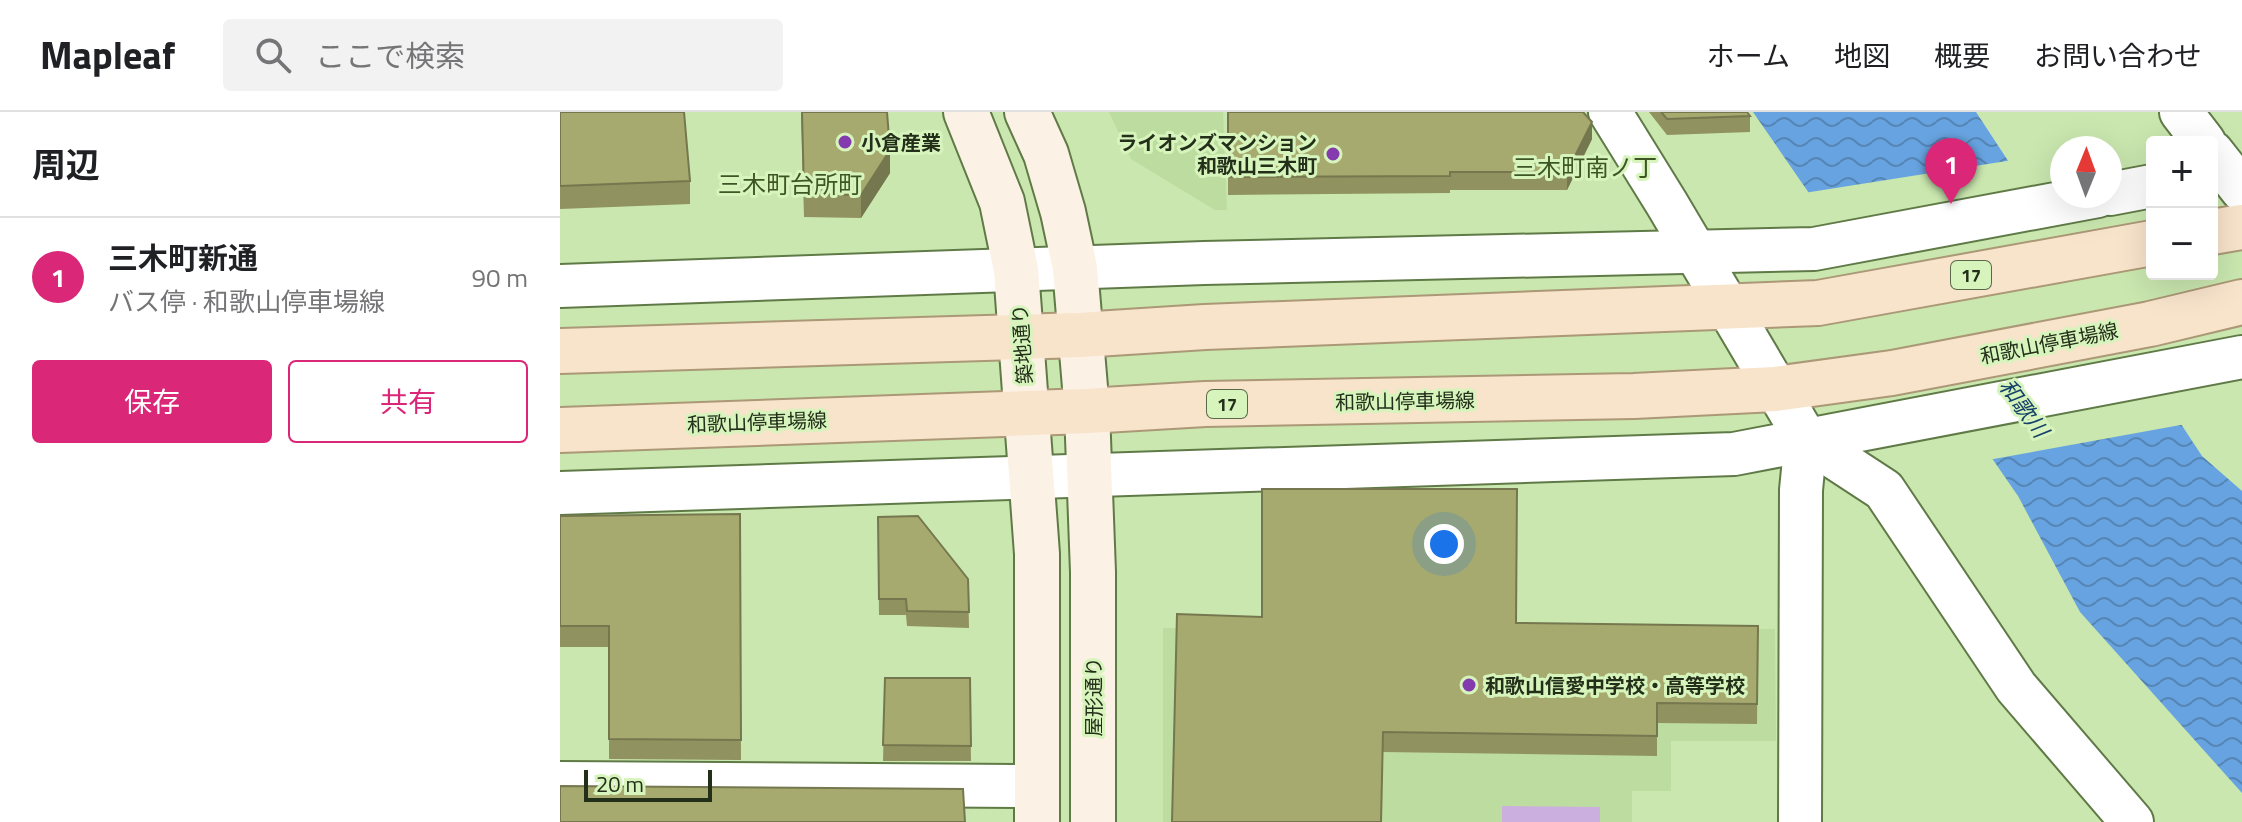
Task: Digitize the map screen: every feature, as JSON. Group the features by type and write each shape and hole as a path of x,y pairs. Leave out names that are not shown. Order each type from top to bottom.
{"main road":[{"path":"2218,231 2242,227"},
{"name":"17","path":"560,351 1080,335 1205,327 1818,303 2146,244"},
{"name":"和歌山停車場線","path":"560,430 1205,404 1634,396 1775,389 1892,373 2150,324 2242,302"}],"street":[{"name":"築地通り","path":"966,112 1002,202 1016,270 1037,554 1037,804"},
{"path":"1027,112 1046,154 1075,268 1089,475"},
{"path":"1610,112 1806,439 1884,490 2016,687 2132,822"},
{"path":"2181,112 2223,165"},
{"path":"2122,192 2146,187"},
{"path":"560,286 1075,268 1814,249 2050,205"},
{"path":"560,493 1734,454 2242,357"},
{"path":"1800,822 1801,481 1806,439"},
{"name":"屋形通り","path":"1089,475 1093,572 1093,822"},
{"path":"560,783 1037,804"}],"shaded area":[{"path":"1109,112 1223,112 1227,210 1215,210 1131,159"},
{"name":"和歌山信愛中学校・高等学校","path":"1163,628 1775,629 1776,741 1671,741 1671,791 1632,791 1632,822 1163,822"},
{"path":"1502,806 1600,807 1600,822 1502,822"}],"water":[{"name":"和歌川","path":"1753,112 1976,112 2202,456 2242,491 2242,793 2080,612 2018,496"}],"pier":[{"path":"2013,160 2186,424 1988,460 1804,193"}],"building":[{"path":"560,112 684,112 690,181 560,186"},
{"name":"小倉産業","path":"802,112 887,112 890,150 861,195 804,194"},
{"path":"1228,112 1583,112 1592,122 1567,172 1228,177"},
{"path":"1661,112 1747,112 1750,116 1667,119"},
{"name":"和歌山信愛中学校・高等学校","path":"1262,489 1517,489 1516,623 1758,626 1757,704 1657,703 1657,736 1383,732 1381,822 1172,822 1177,614 1262,617"},
{"path":"740,514 741,740 609,739 609,626 560,626 560,516"},
{"path":"918,516 968,579 969,612 907,611 906,599 879,599 878,517"},
{"path":"885,678 970,678 971,746 883,745"},
{"path":"560,786 963,789 965,822 560,822"}],"place":[{"name":"小倉産業","path":"845,142"},
{"name":"ライオンズマンション 和歌山三木町","path":"1333,154"},
{"name":"三木町新通","path":"1951,204"},
{"name":"和歌山信愛中学校・高等学校","path":"1469,685"}],"district":[{"name":"三木町南ノ丁","path":"1585,167"},
{"name":"三木町台所町","path":"790,184"}]}
